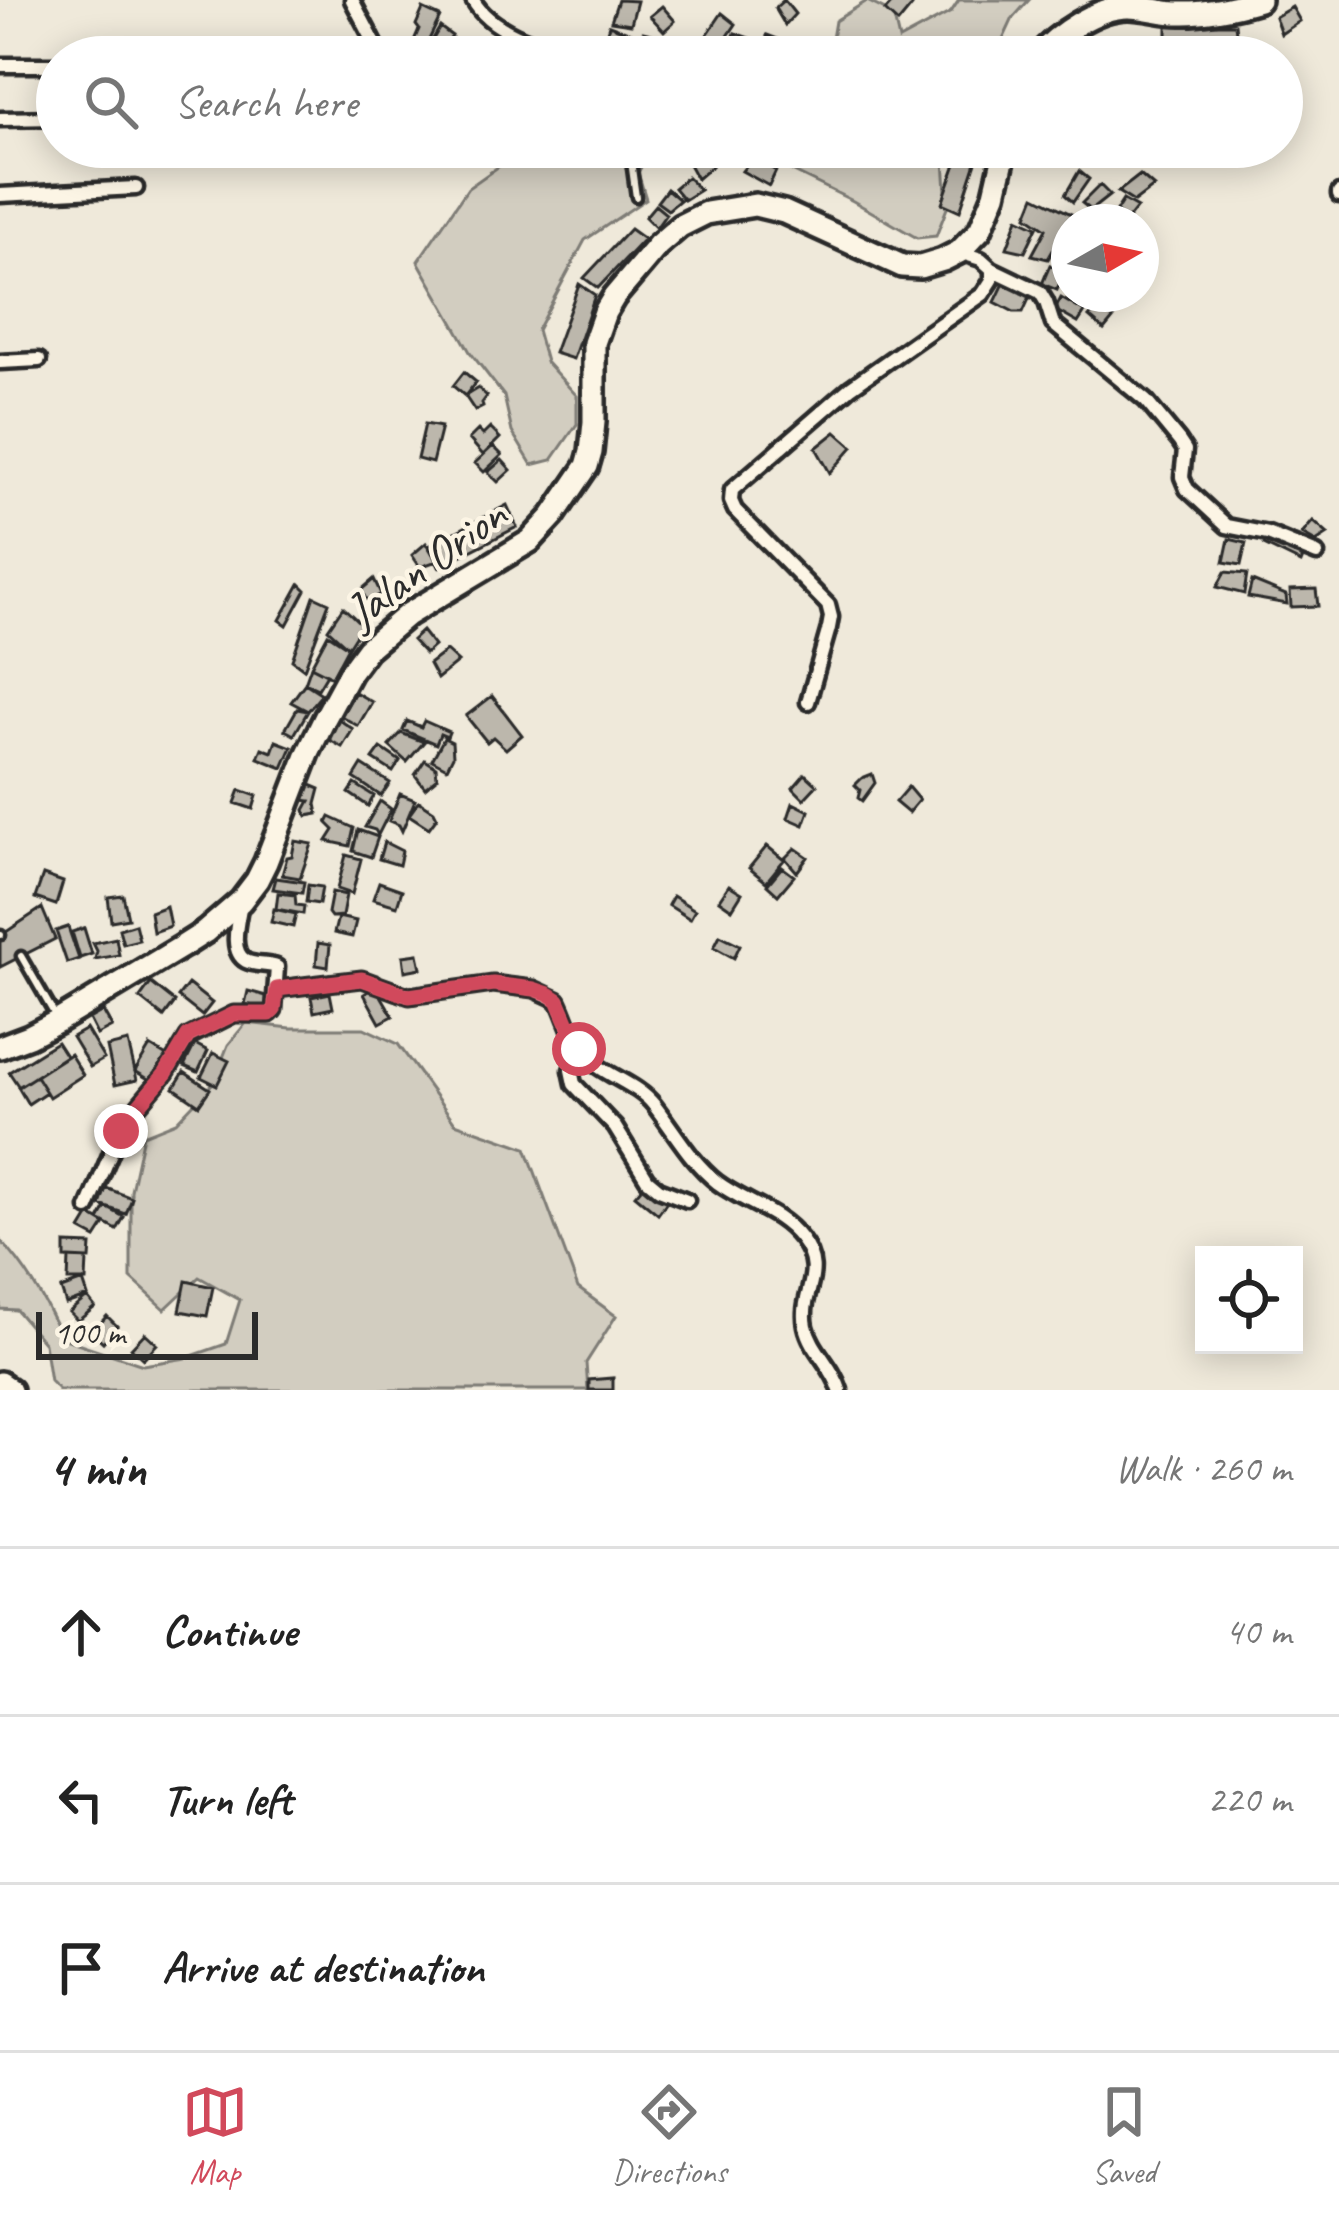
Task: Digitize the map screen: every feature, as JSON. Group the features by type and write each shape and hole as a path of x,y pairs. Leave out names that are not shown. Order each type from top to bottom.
{"highway":[{"path":"1062,36 1119,8 1185,14 1259,0"},
{"path":"959,252 980,230 1001,168"},
{"name":"Jalan Orion","path":"0,1047 58,1021 205,932 241,901 266,862 325,718 367,649 407,616 530,541 578,482 591,452 596,334 614,297 658,244 694,218 755,205 784,212 902,266 920,267 959,252"},
{"path":"0,1383 10,1390"}],"street":[{"path":"352,0 371,36"},
{"path":"473,0 481,12 525,36"},
{"path":"0,65 36,65"},
{"path":"0,119 36,118"},
{"path":"0,195 136,188"},
{"path":"959,252 1040,292 1053,324 1146,401 1185,450 1182,477 1186,489 1227,526 1268,533 1317,554"},
{"path":"808,703 829,628 828,605 735,510 733,490 851,387 982,293 992,280 992,269"},
{"path":"0,362 39,360"},
{"path":"88,1208 129,1117 166,1073 188,1036 234,1014 274,1010 277,967 247,962 237,946 241,901"},
{"path":"277,989 362,979 409,996 493,984 534,989 558,1000 579,1049 644,1096 700,1168 788,1224 803,1241 813,1259 814,1276 804,1318 806,1330 829,1363 840,1390"},
{"path":"579,1049 571,1070 574,1084 615,1127 647,1178 659,1190 687,1200"}],"lane":[{"path":"632,168 636,197"},
{"path":"21,956 58,1021"}],"shaded area":[{"path":"959,0 1029,0 1005,36 906,36 951,12"},
{"path":"867,1 893,14 898,36 832,36 835,21"},
{"path":"496,168 640,168 646,199 585,240 537,330 546,362 577,396 577,424 552,460 532,465 512,432 504,396 470,352 418,261 468,188"},
{"path":"786,168 945,168 947,208 936,236 917,238"},
{"path":"246,1023 364,1028 398,1044 455,1123 526,1148 578,1288 616,1316 586,1363 588,1390 59,1390 50,1381 44,1343 16,1310 0,1309 0,1240 35,1286 62,1338 143,1365 186,1358 226,1344 240,1300 199,1277 165,1309 131,1278 131,1191 143,1135 176,1122 213,1083 228,1045"}],"building":[{"path":"618,0 637,1 631,24 611,21"},
{"path":"784,0 795,14 785,25 775,8"},
{"path":"895,0 907,0 912,6 898,23 885,11"},
{"path":"662,6 675,21 664,31 650,16"},
{"path":"1292,7 1300,21 1281,34 1275,17"},
{"path":"423,9 440,17 431,36 416,36"},
{"path":"722,13 736,24 728,36 706,36"},
{"path":"1167,24 1235,24 1236,36 1167,36"},
{"path":"609,25 631,33 630,36 606,36"},
{"path":"691,168 710,168 697,179"},
{"path":"771,168 776,171 769,186 742,171"},
{"path":"954,168 974,168 960,211 942,203"},
{"path":"1079,171 1089,179 1073,202 1065,195"},
{"path":"1140,175 1154,187 1134,202 1118,192"},
{"path":"687,177 700,190 684,200 674,188"},
{"path":"1100,185 1110,195 1099,204 1082,203"},
{"path":"667,189 680,200 668,210 657,202"},
{"path":"1035,196 1051,204 1048,259 1032,255 1046,229 1027,216"},
{"path":"655,205 666,214 656,228 645,217"},
{"path":"1018,218 1037,227 1025,252 1007,248"},
{"path":"630,229 644,239 598,288 584,278"},
{"path":"1050,265 1051,265 1051,288 1042,284"},
{"path":"1007,277 1033,290 1023,312 995,302"},
{"path":"579,284 595,295 573,359 554,353"},
{"path":"1059,312 1085,312 1078,323"},
{"path":"1094,312 1108,312 1114,318 1104,330 1089,317"},
{"path":"464,372 476,382 465,396 453,386"},
{"path":"478,388 487,396 483,407 475,411 465,396"},
{"path":"425,424 441,427 432,463 417,459"},
{"path":"490,428 500,438 483,455 469,439 478,430 483,435"},
{"path":"836,432 853,447 830,473 816,448"},
{"path":"493,446 502,455 484,472 475,463"},
{"path":"502,460 511,470 498,482 488,472"},
{"path":"507,505 517,527 439,567 429,546"},
{"path":"1313,521 1328,534 1316,542 1302,534"},
{"path":"1268,536 1305,553 1301,563 1264,545"},
{"path":"1229,539 1246,543 1241,565 1224,562"},
{"path":"426,543 437,561 420,567 412,555"},
{"path":"1225,572 1247,574 1244,594 1217,587"},
{"path":"374,579 381,594 368,603 361,590"},
{"path":"1252,581 1286,595 1287,604 1248,597"},
{"path":"300,584 306,590 287,625 280,620"},
{"path":"1316,589 1318,606 1291,607 1290,590"},
{"path":"314,596 329,603 304,669 292,660"},
{"path":"343,607 362,625 348,647 328,629"},
{"path":"422,631 434,646 425,654 412,640"},
{"path":"328,634 348,647 332,677 311,666"},
{"path":"446,651 458,662 437,679 429,664"},
{"path":"311,666 327,674 318,689 305,683"},
{"path":"305,683 322,694 308,711 291,702"},
{"path":"355,692 372,702 358,726 341,716"},
{"path":"492,696 522,735 506,749 493,737 487,742 466,716"},
{"path":"297,709 308,711 294,735 285,730"},
{"path":"338,719 353,729 342,747 326,738"},
{"path":"407,721 421,727 424,721 449,732 447,737 440,734 436,744 403,730"},
{"path":"401,733 424,742 407,762 389,746"},
{"path":"444,738 452,742 453,756 447,768 432,760"},
{"path":"276,741 292,747 283,768 258,758 262,748 272,752"},
{"path":"381,748 400,761 393,772 373,759"},
{"path":"425,760 436,767 437,778 425,788 415,775"},
{"path":"362,765 390,783 381,796 354,778"},
{"path":"805,774 817,785 804,799 793,788"},
{"path":"872,774 875,783 862,801 855,785"},
{"path":"308,784 320,789 318,814 307,816 310,801 303,800"},
{"path":"355,784 374,796 368,806 349,793"},
{"path":"908,787 919,800 908,813 895,802"},
{"path":"240,790 257,796 253,809 235,803"},
{"path":"400,794 415,800 402,831 389,821"},
{"path":"380,801 391,809 378,835 365,827"},
{"path":"419,801 437,817 429,828 409,815"},
{"path":"793,803 809,811 804,825 788,818"},
{"path":"330,817 354,828 350,846 327,841 334,830 327,823"},
{"path":"358,830 378,837 371,857 353,851"},
{"path":"295,841 312,844 300,878 282,875"},
{"path":"384,842 402,851 399,865 379,859"},
{"path":"767,846 784,860 766,882 749,868"},
{"path":"795,848 808,857 797,872 785,858"},
{"path":"346,855 361,859 352,894 337,889"},
{"path":"782,867 794,876 778,895 767,885"},
{"path":"43,875 63,882 56,905 35,898"},
{"path":"276,878 304,882 302,893 273,889"},
{"path":"379,882 402,890 397,906 373,899"},
{"path":"308,885 322,887 319,904 306,902"},
{"path":"729,885 742,893 732,909 719,900"},
{"path":"332,892 346,895 342,916 328,913"},
{"path":"278,893 295,895 296,905 304,906 303,914 276,909"},
{"path":"123,895 128,918 111,921 108,897"},
{"path":"673,896 695,910 690,919 668,905"},
{"path":"166,906 170,926 153,932 150,912"},
{"path":"42,908 55,939 0,967 0,936"},
{"path":"274,909 296,914 293,927 271,922"},
{"path":"338,917 356,921 352,937 334,933"},
{"path":"135,924 139,940 123,944 119,929"},
{"path":"68,927 79,959 67,963 56,931"},
{"path":"84,928 92,954 80,958 72,932"},
{"path":"720,935 740,945 734,958 714,947"},
{"path":"116,938 119,955 95,959 93,943"},
{"path":"318,943 330,945 328,967 316,965"},
{"path":"418,954 421,968 405,971 403,956"},
{"path":"151,983 175,1002 164,1017 140,998"},
{"path":"188,984 212,1003 202,1016 178,997"},
{"path":"376,987 393,1016 380,1023 364,994"},
{"path":"248,991 270,997 267,1009 245,1004"},
{"path":"330,993 333,1008 314,1012 311,997"},
{"path":"103,1011 112,1027 97,1035 89,1019"},
{"path":"86,1029 104,1059 90,1067 72,1037"},
{"path":"57,1042 66,1056 19,1087 9,1072"},
{"path":"128,1042 137,1080 115,1085 107,1047"},
{"path":"195,1044 208,1051 198,1072 184,1066"},
{"path":"150,1046 170,1058 155,1083 135,1071"},
{"path":"213,1053 229,1061 217,1085 201,1077"},
{"path":"70,1054 83,1075 49,1097 36,1076"},
{"path":"184,1072 210,1089 199,1105 174,1088"},
{"path":"36,1076 46,1092 28,1104 18,1087"},
{"path":"647,1181 669,1199 658,1214 635,1195"},
{"path":"106,1188 132,1198 126,1214 100,1205"},
{"path":"106,1207 124,1217 117,1230 99,1220"},
{"path":"90,1215 105,1224 96,1238 81,1230"},
{"path":"65,1244 91,1245 90,1259 65,1258"},
{"path":"69,1258 87,1259 86,1281 68,1281"},
{"path":"83,1281 88,1296 66,1304 61,1289"},
{"path":"186,1281 213,1287 207,1316 180,1311"},
{"path":"87,1297 95,1307 78,1321 69,1312"},
{"path":"107,1316 117,1326 103,1342 92,1332"},
{"path":"145,1333 157,1344 143,1359 131,1348"},
{"path":"613,1378 613,1390 589,1390 589,1380"}],"route":[{"path":"121,1131 188,1036 234,1014 270,1014 277,989 362,979 409,996 474,985 534,989 558,1000 579,1049"}]}
